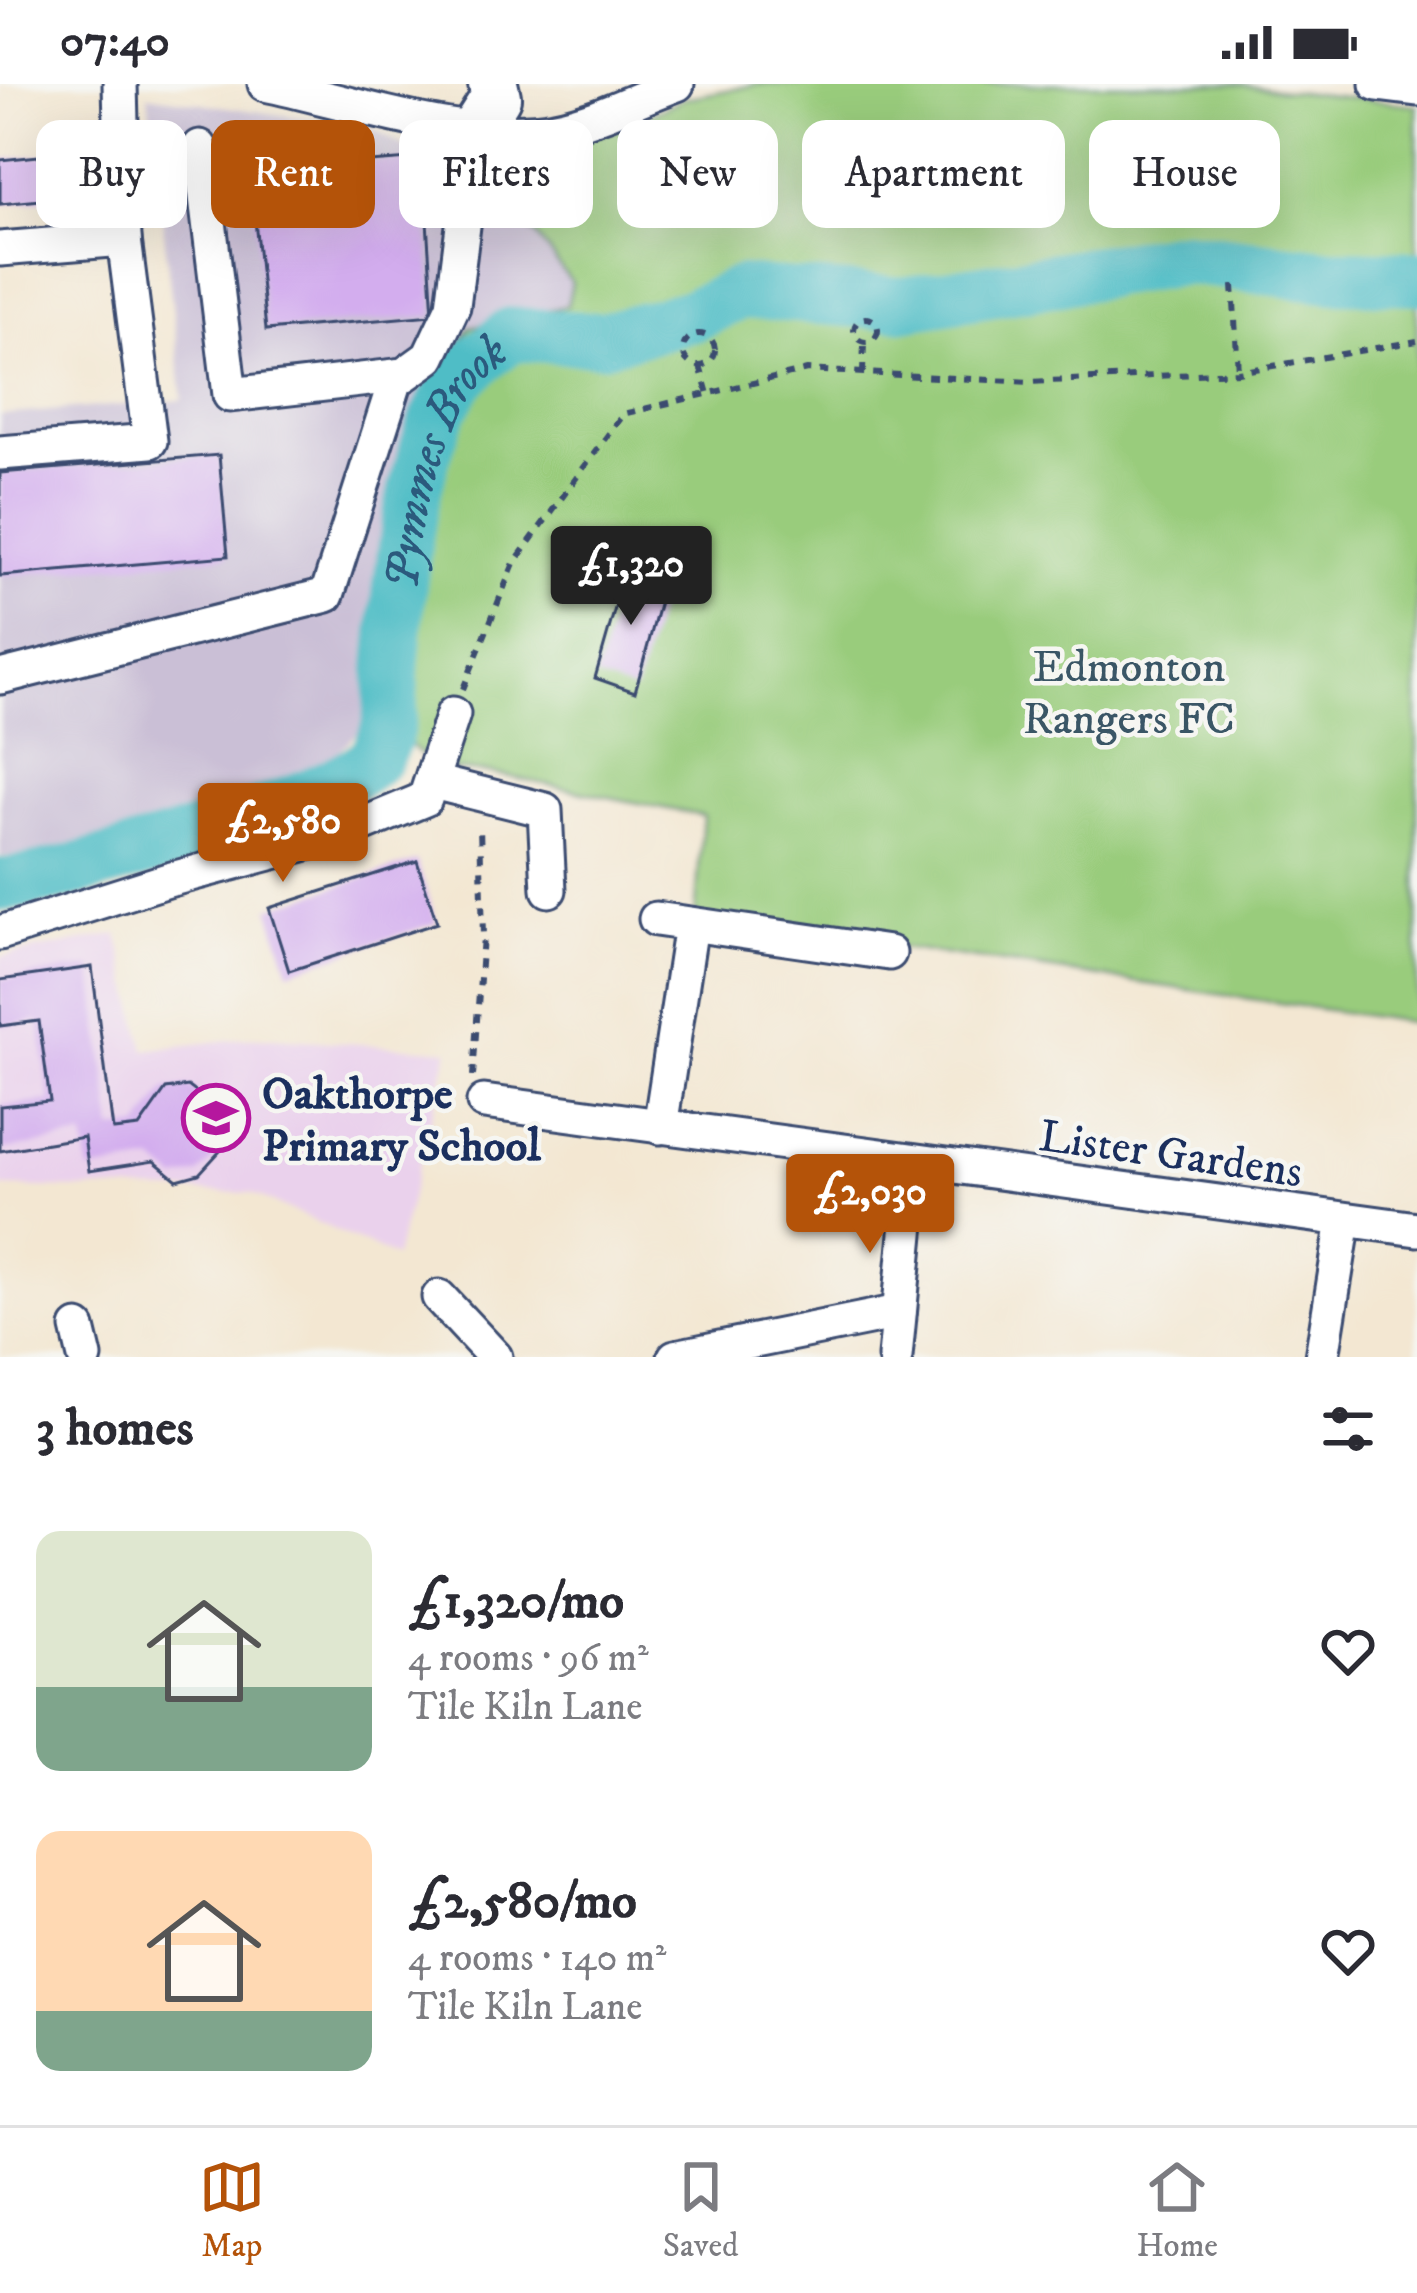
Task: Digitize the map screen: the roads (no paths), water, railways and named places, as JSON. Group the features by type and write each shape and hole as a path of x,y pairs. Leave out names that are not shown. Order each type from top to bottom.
{"highway":[{"path":"481,120 496,97 493,84"}],"street":[{"path":"0,453 149,441 124,239 120,84"},
{"path":"265,84 429,120"},
{"path":"586,120 676,84"},
{"path":"1377,84 1417,89"},
{"path":"200,147 230,395 404,375 428,357 453,306 463,228"},
{"path":"0,249 124,239"},
{"path":"0,676 327,596 398,376"},
{"path":"0,933 168,880 338,835 424,799 452,715"},
{"path":"433,782 545,810 549,890"},
{"path":"656,919 890,953"},
{"path":"660,1127 691,925"},
{"name":"Lister Gardens","path":"484,1102 1417,1229"},
{"path":"896,1357 914,1162"},
{"path":"1322,1357 1344,1220"},
{"path":"439,1297 495,1357"},
{"path":"675,1357 899,1312"}],"waterway":[{"name":"Pymmes Brook","path":"0,885 137,854 261,814 356,773 377,755 389,720 404,553 428,443 457,383 511,334 602,339 690,316 742,292 903,304 1185,258 1332,276 1417,278"}],"place":[{"name":"Oakthorpe Primary School","path":"216,1118"}],"park label":[{"name":"Edmonton Rangers FC","path":"1129,691"}]}
